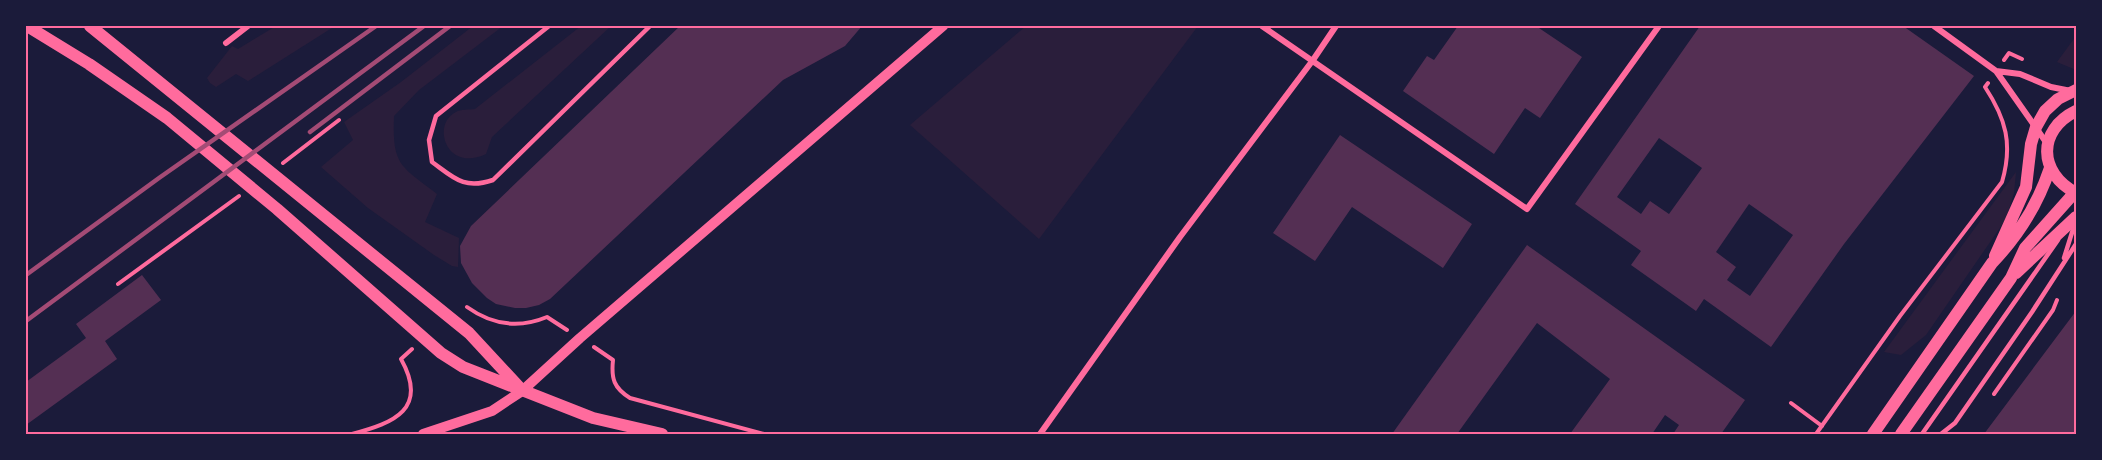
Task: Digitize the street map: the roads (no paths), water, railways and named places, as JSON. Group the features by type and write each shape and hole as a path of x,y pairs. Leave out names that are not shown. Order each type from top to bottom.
{"main road":[{"path":"27,26 99,70 167,118 278,209 441,353 463,367 593,418 662,435"},
{"path":"90,26 469,333 522,391"},
{"path":"1873,435 1992,263 2021,201 2036,127 2045,111 2058,99 2074,91"},
{"path":"1992,263 2012,243 2034,207 2050,168 2048,145 2051,134 2058,123 2076,111"},
{"path":"1901,435 2011,278 2025,248 2076,192 2066,187 2050,168"},
{"path":"2011,278 2076,217"}],"street":[{"path":"226,43 248,26"},
{"path":"423,435 492,411 522,391 580,338 943,26"},
{"path":"1262,26 1527,209 1659,26"},
{"path":"1040,435 1180,237 1336,26"},
{"path":"1934,26 1996,71 2048,145"},
{"path":"1996,71 2020,74 2051,87 2074,91"}],"lane":[{"path":"549,26 436,116 429,140 432,162 455,179 476,185 493,180 650,26"},
{"path":"2062,264 2076,217"},
{"path":"1922,435 2021,291 2076,217"},
{"path":"1941,435 1955,423 2076,244"}],"railway":[{"path":"26,275 159,178 376,26"},
{"path":"26,321 424,26"},
{"path":"310,132 450,26"}]}
